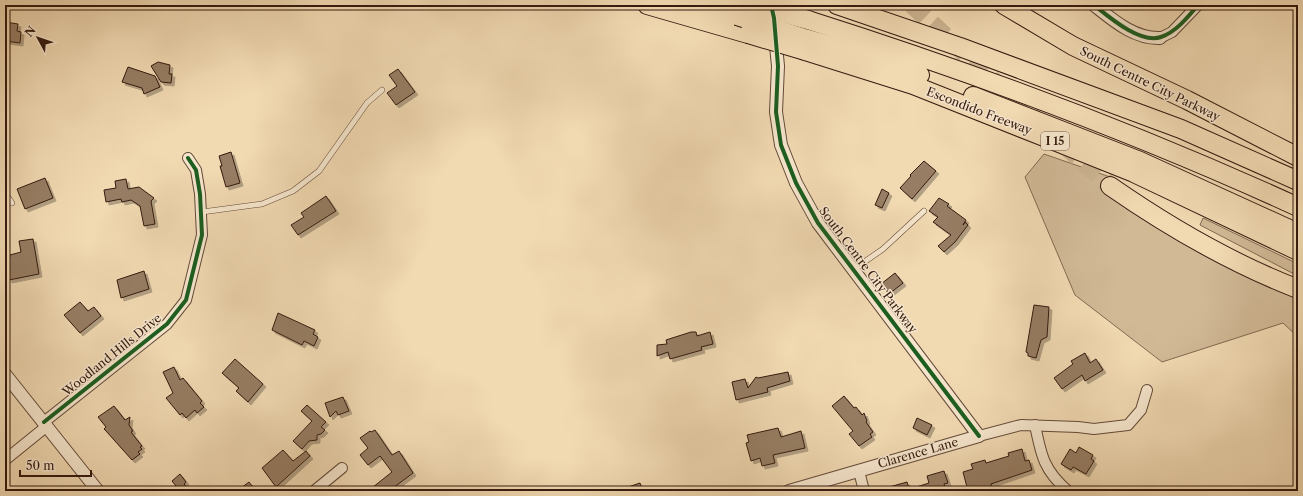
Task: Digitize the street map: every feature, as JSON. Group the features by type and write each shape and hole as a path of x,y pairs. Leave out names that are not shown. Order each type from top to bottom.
{"highway":[{"name":"Escondido Freeway","path":"647,5 748,34 806,36 913,85 1051,139 1148,180 1298,251"},
{"path":"696,5 806,36 871,57 1069,132 1199,187 1298,233"},
{"path":"755,5 806,36 905,51 1081,114 1192,159 1298,207"},
{"path":"837,5 960,47 1181,130 1298,181"},
{"name":"South Centre City Parkway","path":"1004,5 1086,53 1187,100 1298,157"},
{"path":"1110,186 1184,234 1248,268 1298,289"}],"street":[{"name":"South Centre City Parkway","path":"771,5 774,18 778,66 776,112 781,145 796,184 818,223 979,436"},
{"path":"1094,5 1117,22 1140,36 1150,38 1160,38 1172,32 1198,5"},
{"name":"Woodland Hills Drive","path":"5,460 46,424 167,324 186,300 202,235 202,212 196,170 188,158"},
{"path":"5,374 98,491"},
{"name":"Clarence Lane","path":"789,491 1021,425 1094,429 1128,425 1140,410 1147,390"},
{"path":"1035,425 1042,456 1054,480 1068,491"},
{"path":"314,491 342,468"},
{"path":"859,471 864,491"}],"lane":[{"path":"202,212 262,204 293,192 320,171 367,103 382,90"},
{"path":"5,193 12,203"},
{"path":"853,270 883,249 924,211"}],"shaded area":[{"path":"1044,154 1116,179 1272,288 1298,299 1298,337 1283,323 1162,362 1075,295 1025,177"},
{"path":"1203,218 1298,264 1298,276 1200,225"}],"building":[{"path":"5,22 18,24 17,31 21,32 20,43 5,41"},
{"path":"158,62 170,65 169,74 172,74 171,83 161,82 151,66"},
{"path":"128,67 155,76 160,87 144,94 142,88 122,82"},
{"path":"398,69 415,92 396,105 387,93 397,86 389,75"},
{"path":"231,152 240,183 226,187 220,166 222,166 219,156"},
{"path":"924,161 936,171 912,199 900,188"},
{"path":"45,178 53,198 25,209 17,189"},
{"path":"126,179 128,189 139,187 154,198 151,201 155,224 144,226 140,206 131,200 122,202 121,199 106,202 104,190 116,188 115,181"},
{"path":"882,189 889,193 882,208 875,205"},
{"path":"326,196 336,211 298,235 291,225 304,217 301,213"},
{"path":"939,198 949,204 947,206 966,220 963,225 965,222 968,225 955,242 944,252 938,246 951,235 933,222 938,217 929,211"},
{"path":"33,239 39,274 9,280 7,275 5,276 5,258 21,252 19,241"},
{"path":"144,271 149,289 121,298 117,280"},
{"path":"895,273 903,283 889,294 881,284"},
{"path":"80,302 88,311 94,307 101,316 80,333 64,315"},
{"path":"1034,305 1049,307 1047,337 1041,340 1036,358 1028,356 1028,353 1026,352"},
{"path":"278,313 315,330 313,334 318,337 314,346 304,341 302,345 272,330"},
{"path":"691,332 696,332 697,336 710,332 713,344 701,347 702,350 670,359 668,352 657,356 657,345 667,344 666,340"},
{"path":"1085,353 1090,363 1096,359 1103,370 1085,381 1082,375 1062,389 1054,378 1073,364 1071,361"},
{"path":"235,359 263,384 248,402 236,391 239,388 222,373"},
{"path":"174,367 180,380 183,378 202,401 200,403 204,407 197,413 195,410 186,418 182,413 180,415 166,398 173,393 163,372"},
{"path":"788,372 790,381 767,388 768,392 736,400 732,382 745,379 748,388 756,377 758,378"},
{"path":"844,396 862,415 864,413 866,422 873,432 870,434 872,437 859,446 849,434 853,431 832,406"},
{"path":"343,397 349,411 338,415 336,411 330,417 325,403"},
{"path":"307,405 326,422 321,427 325,430 321,434 317,435 317,440 309,441 302,449 293,441 312,421 301,411"},
{"path":"114,406 125,420 130,417 129,425 133,431 131,432 142,446 140,447 142,449 138,452 140,454 132,460 104,429 106,427 98,417"},
{"path":"917,418 932,425 927,435 913,428"},
{"path":"778,428 781,437 801,431 805,448 773,455 775,463 762,466 760,458 751,461 746,443 749,442 747,435"},
{"path":"375,430 392,455 399,451 413,473 389,491 368,491 392,472 380,456 368,465 360,455 368,448 360,438 370,431"},
{"path":"1079,447 1093,455 1091,459 1094,461 1086,474 1073,467 1071,470 1061,464 1070,449 1076,453"},
{"path":"1022,449 1025,461 1029,460 1032,470 991,484 992,489 984,491 968,491 963,472 973,469 971,464 985,460 986,463 1009,456 1008,453"},
{"path":"283,450 293,461 306,451 310,456 276,487 262,468"},
{"path":"944,471 948,483 944,484 946,491 911,491 910,489 929,483 927,476"},
{"path":"180,474 186,482 184,484 190,491 180,491 172,481"},
{"path":"249,482 256,491 237,491"},
{"path":"907,482 910,491 882,491 882,489"},
{"path":"640,483 643,491 619,491 619,490"}],"tunnel":[{"path":"912,5 1036,120"},
{"path":"1064,145 1110,186"}],"cycle path":[{"path":"771,5 774,18 778,66 776,112 781,145 796,183 818,223 979,436"},
{"path":"1094,5 1125,28 1144,37 1153,38 1161,37 1172,32 1198,5"},
{"path":"44,422 167,324 186,300 202,235 200,194 196,170 188,158"}]}
